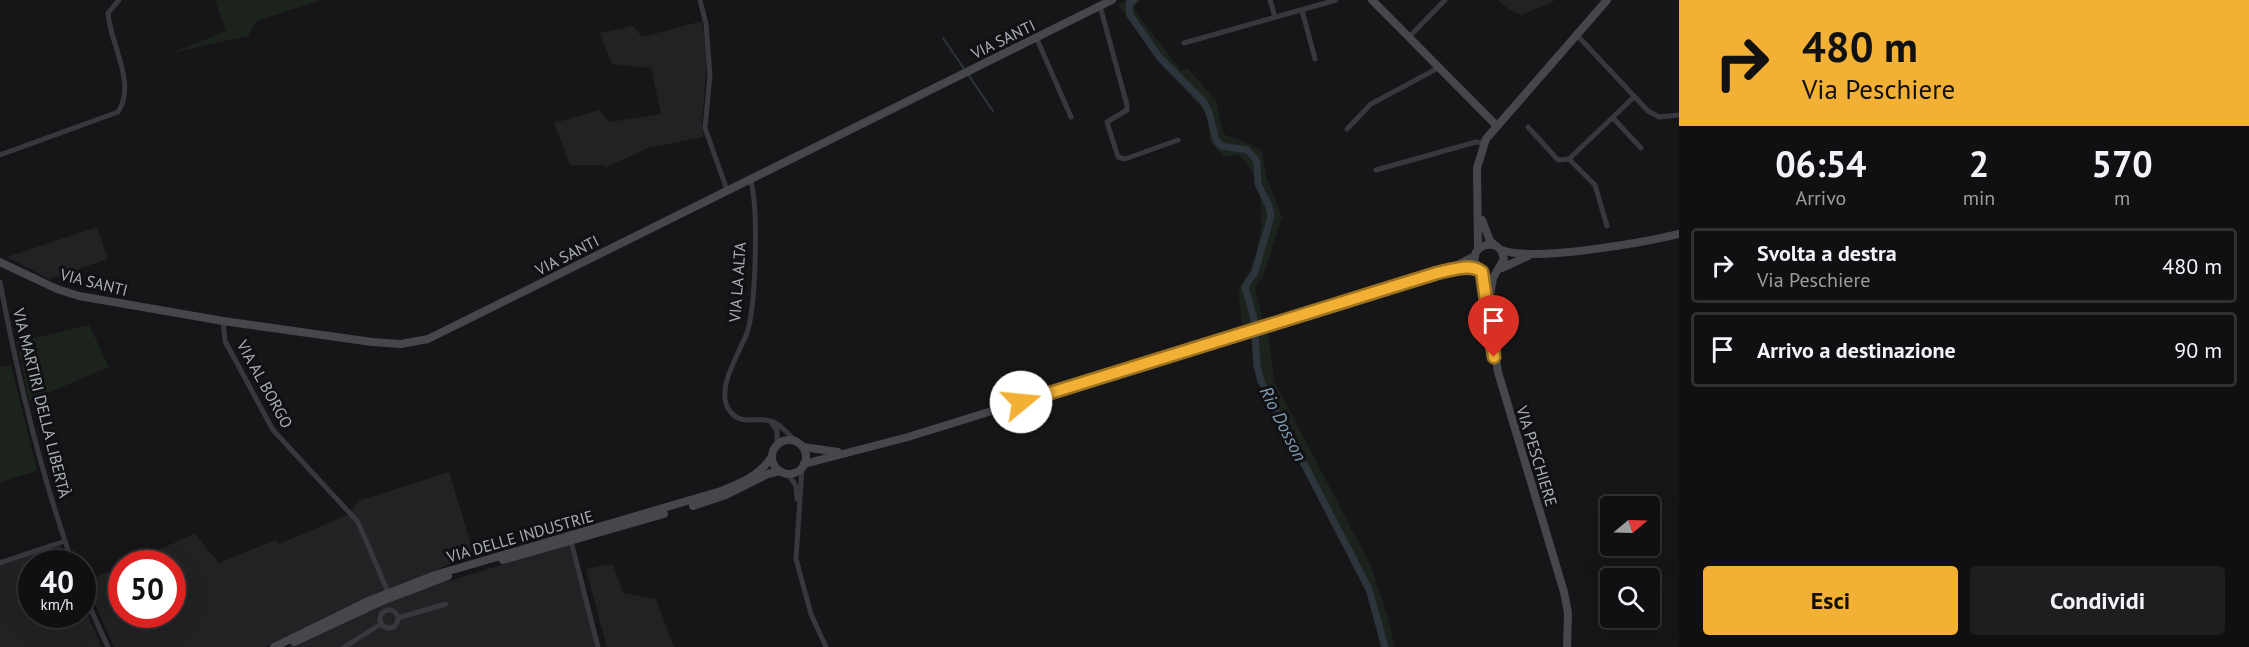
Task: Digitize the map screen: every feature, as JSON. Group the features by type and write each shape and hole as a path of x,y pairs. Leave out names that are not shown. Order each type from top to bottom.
{"street":[{"path":"0,155 118,112 126,93 109,26 108,13 119,0"},
{"path":"700,0 706,24 710,75 705,128 727,190"},
{"name":"VIA SANTI","path":"0,262 57,289 79,296 223,321 372,342 401,344 428,339 475,318 750,178 1112,0"},
{"path":"1270,0 1275,17"},
{"path":"1184,43 1336,0"},
{"path":"1372,0 1496,125"},
{"path":"1410,36 1445,0"},
{"path":"1480,271 1476,252 1479,204 1477,168 1484,143 1496,125 1607,0"},
{"path":"1100,6 1127,105 1127,111 1107,122 1118,157 1125,159 1178,140"},
{"path":"1302,10 1315,59"},
{"path":"1576,34 1654,116 1665,118 1679,115"},
{"path":"1036,37 1071,117"},
{"path":"1347,129 1371,104 1440,68"},
{"path":"1528,127 1558,160 1569,159 1634,97"},
{"path":"1613,118 1641,148"},
{"path":"1376,170 1476,141 1484,143"},
{"path":"1569,159 1595,185 1607,226"},
{"name":"VIA LA ALTA","path":"750,178 754,210 752,303 747,331 724,394 727,406 738,418 770,421"},
{"path":"1479,204 1483,224 1493,245 1501,250 1514,253 1538,253 1636,243 1679,234"},
{"path":"1437,273 1493,245"},
{"path":"1489,305 1504,259 1501,250"},
{"path":"784,473 1437,273 1464,268 1480,271 1499,270 1513,261 1538,253"},
{"name":"VIA PESCHIERE","path":"1480,271 1489,305 1498,372 1564,592 1568,613 1567,647"},
{"name":"VIA MARTIRI DELLA LIBERTÀ","path":"0,282 26,406 47,487 68,550"},
{"name":"VIA AL BORGO","path":"223,321 226,343 273,430 358,522 388,592"},
{"path":"770,421 777,424 803,447 834,452 866,449"},
{"path":"770,421 777,431 777,444 772,456 774,465 797,489 797,519"},
{"path":"777,444 786,440 796,441"},
{"path":"803,447 795,550 799,576 811,614 826,647"},
{"name":"VIA DELLE INDUSTRIE","path":"274,647 388,592 478,562 721,491 753,476 772,456"},
{"name":"VIA DELLE INDUSTRIE","path":"285,647 403,592 711,501 768,474 784,473"},
{"path":"0,563 65,541"},
{"path":"571,541 598,647"},
{"path":"398,618 446,604"},
{"path":"381,624 380,616 386,611 394,611 398,618"},
{"path":"381,624 391,628 395,626 398,618"},
{"path":"96,621 108,647"},
{"path":"344,647 381,624"}],"shaded area":[{"path":"215,0 322,0 256,21 248,36 172,53 226,31"},
{"path":"1128,0 1141,0 1134,7 1135,11 1181,71 1188,68 1216,101 1224,134 1262,151 1267,179 1282,217 1264,274 1255,287 1263,322 1243,328 1239,296 1240,287 1248,273 1259,242 1260,194 1255,179 1248,166 1238,155 1224,157 1210,142 1208,118 1202,108 1165,69 1118,5"},
{"path":"1498,0 1556,0 1522,15 1511,11"},
{"path":"702,21 707,59 703,137 648,148 605,168 603,165 570,165 554,123 599,110 609,122 661,114 651,68 612,64 600,33 633,26 642,37"},
{"path":"97,227 108,259 49,279 7,257"},
{"path":"89,325 109,367 29,401 17,342"},
{"path":"1268,331 1274,381 1370,564 1387,614 1395,647 1381,647 1370,600 1257,379 1253,364 1252,336"},
{"path":"11,365 37,471 0,482 0,367"},
{"path":"449,472 474,554 330,615 266,647 114,647 96,607 96,577 108,572 108,628 186,628 186,550 158,550 195,534 219,563 275,540 279,544 349,514 358,501"},
{"path":"60,544 62,550 38,550"},
{"path":"569,544 597,647 288,647 404,595"},
{"path":"18,555 18,628 93,628 101,647 0,647 0,560"},
{"path":"613,564 623,593 656,599 674,647 607,647 586,569"}],"waterway":[{"name":"Rio Dosson","path":"1134,0 1129,3 1130,15 1160,58 1203,101 1209,112 1216,140 1221,146 1247,150 1257,161 1258,184 1269,206 1271,216 1255,272 1245,287 1254,319 1257,366 1261,381 1369,589 1385,647"},
{"path":"943,38 993,111"}],"route":[{"path":"1021,402 1437,273 1464,268 1478,269 1482,272 1489,305 1494,357"}]}
